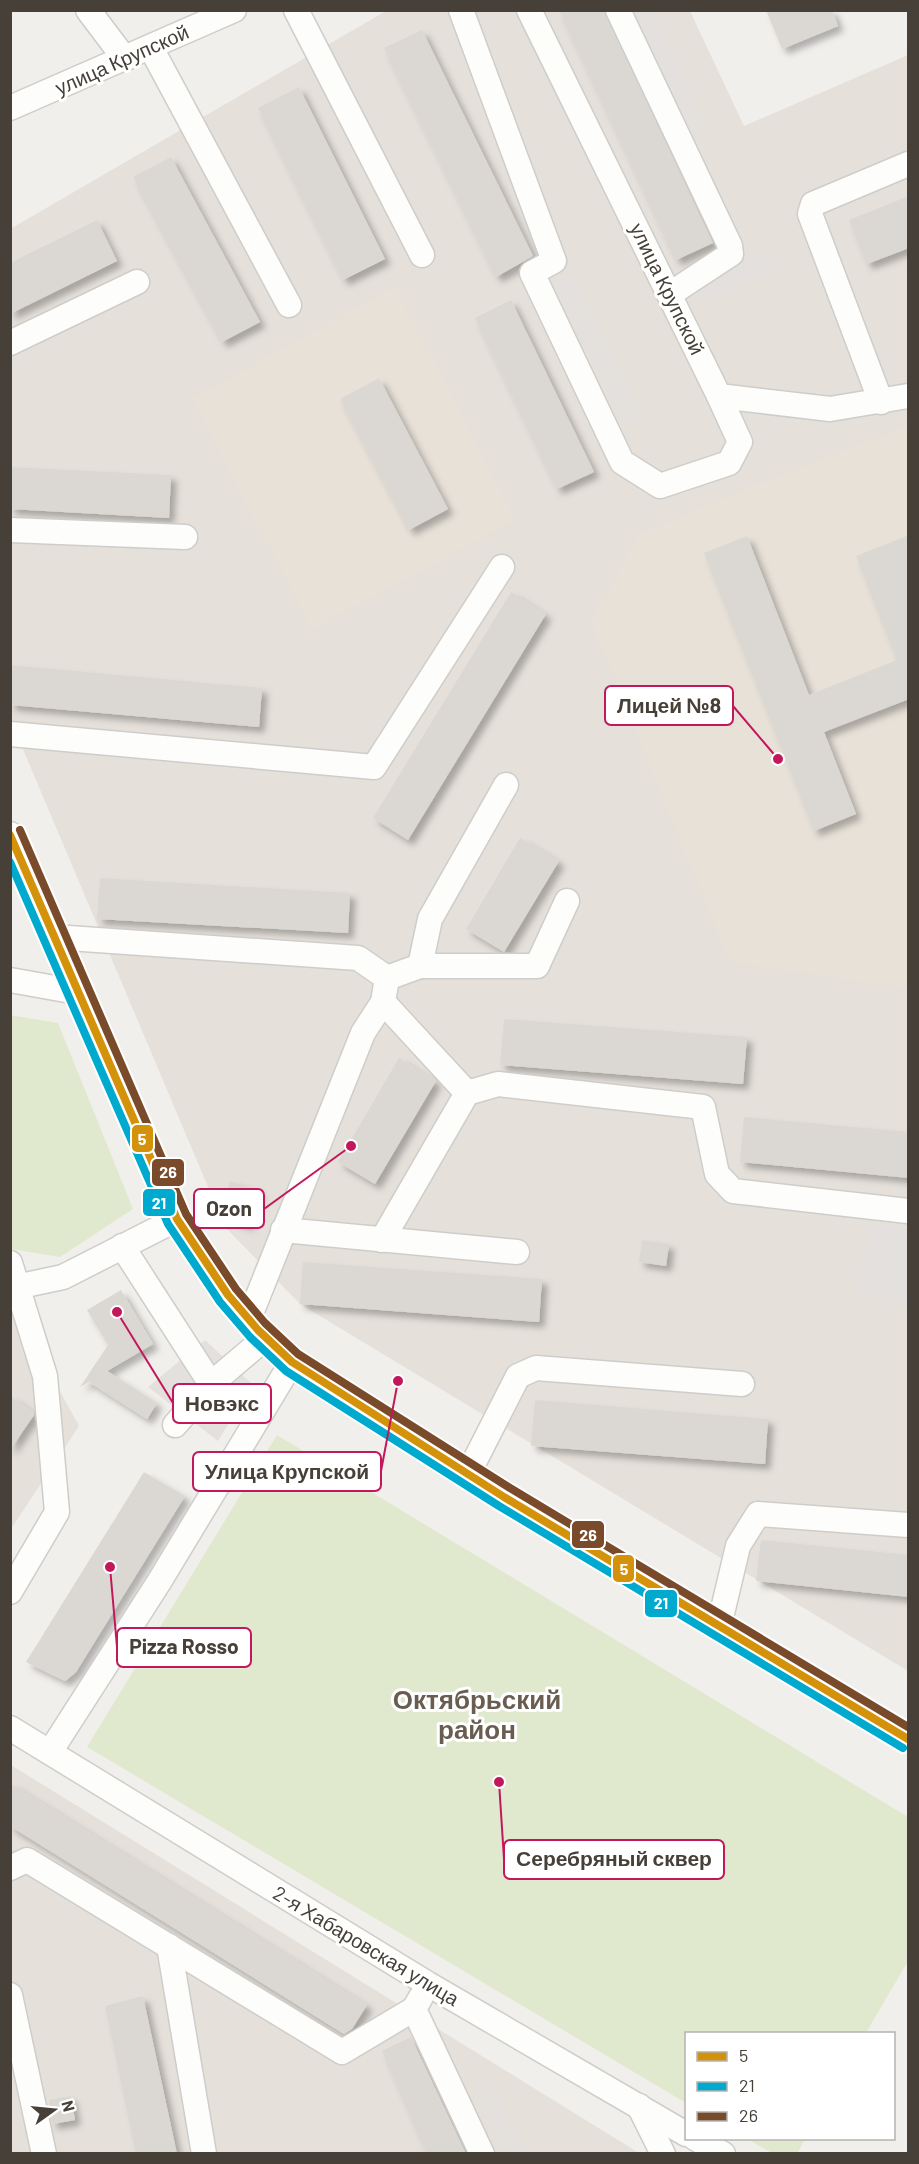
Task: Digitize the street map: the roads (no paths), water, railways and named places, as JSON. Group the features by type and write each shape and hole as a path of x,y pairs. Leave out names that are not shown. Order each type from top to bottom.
{"street":[{"path":"88,10 125,59"},
{"name":"улица Крупской","path":"10,108 234,10"},
{"path":"296,10 422,255"},
{"name":"улица Крупской","path":"461,10 554,261 532,273 622,462 660,486 729,463 740,442 670,294 529,10"},
{"path":"618,10 732,254 670,294"},
{"path":"151,48 289,305"},
{"path":"880,402 810,213 813,204 909,164"},
{"path":"10,343 137,282"},
{"path":"719,396 830,409 909,396"},
{"path":"10,530 185,537"},
{"path":"10,734 374,767 502,567"},
{"path":"420,966 430,919 506,784"},
{"path":"10,834 177,1219 210,1275 256,1330 292,1362 378,1414 468,1474 909,1739"},
{"path":"387,978 420,966 537,966 567,901"},
{"path":"54,937 358,958 387,978"},
{"path":"175,1425 256,1330 283,1230 363,1033 383,1002 387,978"},
{"path":"10,980 78,992"},
{"path":"383,1002 467,1093"},
{"path":"382,1240 467,1093 498,1083 703,1107 717,1174 733,1191 909,1211"},
{"path":"13,1286 63,1277 177,1219"},
{"path":"283,1230 517,1252"},
{"path":"123,1246 211,1384"},
{"path":"10,1263 13,1286 45,1376 57,1512 10,1592"},
{"path":"50,1752 159,1582 292,1362"},
{"path":"468,1474 518,1376 536,1368 742,1384"},
{"path":"719,1626 738,1546 758,1514 909,1525"},
{"name":"2-я Хабаровская улица","path":"10,1728 428,1984 685,2133"},
{"path":"10,1868 27,1860 342,2052 414,2009 428,1984"},
{"path":"169,1946 204,2154"},
{"path":"10,1995 44,2154"},
{"path":"414,2009 482,2154"},
{"path":"639,2106 663,2154"},
{"path":"697,2140 723,2154"}],"place":[{"name":"Лицей №8","path":"778,759"},
{"name":"Ozon","path":"351,1146"},
{"name":"Новэкс","path":"117,1312"},
{"name":"Улица Крупской","path":"398,1381"},
{"name":"Pizza Rosso","path":"110,1567"},
{"name":"Серебряный сквер","path":"499,1782"}],"district":[{"name":"Октябрьский район","path":"477,1714"}]}
